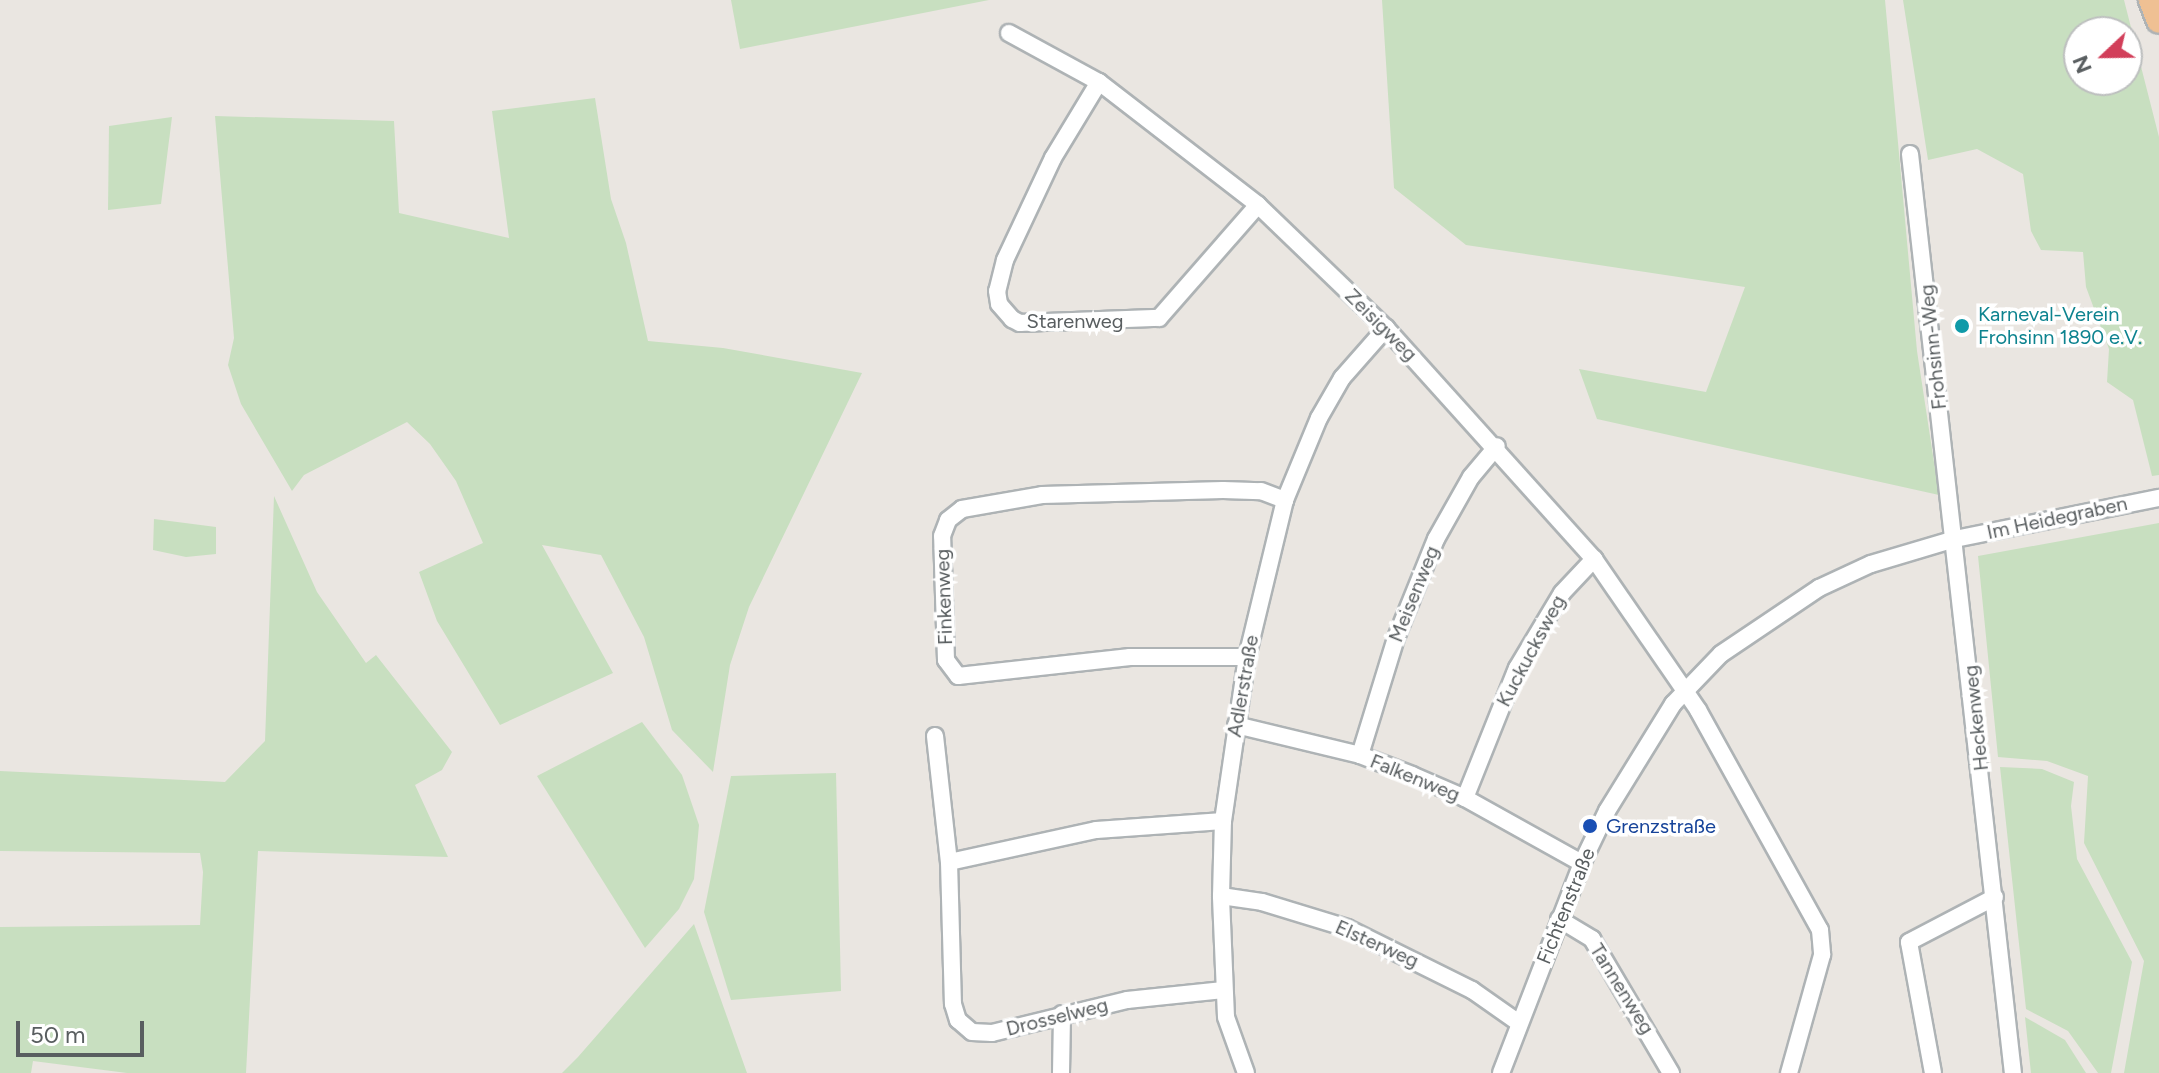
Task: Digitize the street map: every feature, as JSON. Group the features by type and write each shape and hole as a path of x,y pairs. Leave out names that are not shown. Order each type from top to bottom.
{"highway":[{"path":"2152,0 2159,20"}],"street":[{"name":"Zeisigweg","path":"1009,33 1099,82 1258,205 1386,328 1497,446 1594,559 1685,689"},
{"name":"Starenweg","path":"1099,82 1046,171 1005,260 997,291 999,304 1012,319 1020,323 1159,318 1258,205"},
{"name":"Frohsinn-Weg","path":"1910,154 1955,539"},
{"name":"Adlerstraße","path":"1246,1073 1229,1034 1223,990 1221,896 1223,821 1247,657 1285,500 1330,396 1386,328"},
{"name":"Meisenweg","path":"1360,755 1396,638 1436,539 1471,477 1497,446"},
{"name":"Finkenweg","path":"1247,657 1130,657 958,676 945,653 944,527 962,509 1042,495 1223,490 1261,491 1285,500"},
{"name":"Im Heidegraben","path":"1955,539 2159,498"},
{"name":"Fichtenstraße","path":"1501,1073 1582,863 1630,768 1685,689 1739,640 1819,588 1871,564 1955,539"},
{"name":"Heckenweg","path":"1955,539 2013,1073"},
{"name":"Kuckucksweg","path":"1465,798 1517,668 1562,593 1594,559"},
{"path":"1685,689 1820,930 1822,955 1789,1073"},
{"name":"Falkenweg","path":"1236,725 1360,755 1465,798 1582,863"},
{"name":"Drosselweg","path":"935,736 949,862 953,1004 958,1020 981,1035 1127,1000 1223,990"},
{"path":"949,862 1096,830 1223,821"},
{"name":"Elsterweg","path":"1221,896 1262,902 1358,933 1472,990 1519,1023"},
{"path":"1933,1073 1909,942 1995,897"},
{"name":"Tannenweg","path":"1559,919 1592,939 1671,1073"},
{"path":"1061,1073 1062,1014"}],"green space":[{"path":"731,0 989,0 740,49"},
{"path":"1382,0 1885,0 1917,351 1939,495 1597,419 1579,369 1706,392 1745,287 1466,245 1394,188"},
{"path":"1903,0 2124,0 2128,16 2063,16 2063,96 2143,96 2143,74 2159,137 2159,475 2152,476 2133,400 2107,382 2109,349 2086,287 2083,252 2041,250 2031,231 2023,174 1977,149 1928,160"},
{"path":"595,98 611,199 626,243 648,341 723,348 862,373 749,607 730,665 713,772 672,730 644,637 601,555 542,545 613,673 500,725 437,621 419,572 483,543 456,481 430,444 407,422 304,475 292,491 241,404 228,365 234,338 215,116 394,121 399,213 509,238 492,111"},
{"path":"172,117 161,204 108,210 109,126"},
{"path":"274,496 317,592 366,663 376,655 452,752 442,770 415,785 448,857 258,851 246,1073 127,1073 33,1061 31,1073 0,1073 0,927 200,925 203,872 200,853 0,851 0,771 225,782 265,741"},
{"path":"154,519 216,527 216,554 186,557 153,550"},
{"path":"2159,523 2159,1073 2124,1073 2144,961 2084,843 2088,776 2047,761 1998,757 1978,556"},
{"path":"642,722 682,775 699,825 694,879 679,909 645,948 537,776"},
{"path":"2000,767 2042,769 2074,782 2071,806 2077,859 2132,962 2111,1073 2098,1073 2068,1031 2026,1009"},
{"path":"836,773 841,991 731,1000 704,912 731,776"},
{"path":"694,924 747,1073 562,1073 578,1057"},
{"path":"2025,1017 2065,1040 2086,1073 2031,1073"}],"place":[{"name":"Karneval-Verein Frohsinn 1890 e.V.","path":"1962,326"},
{"name":"Grenzstraße","path":"1590,826"}]}
